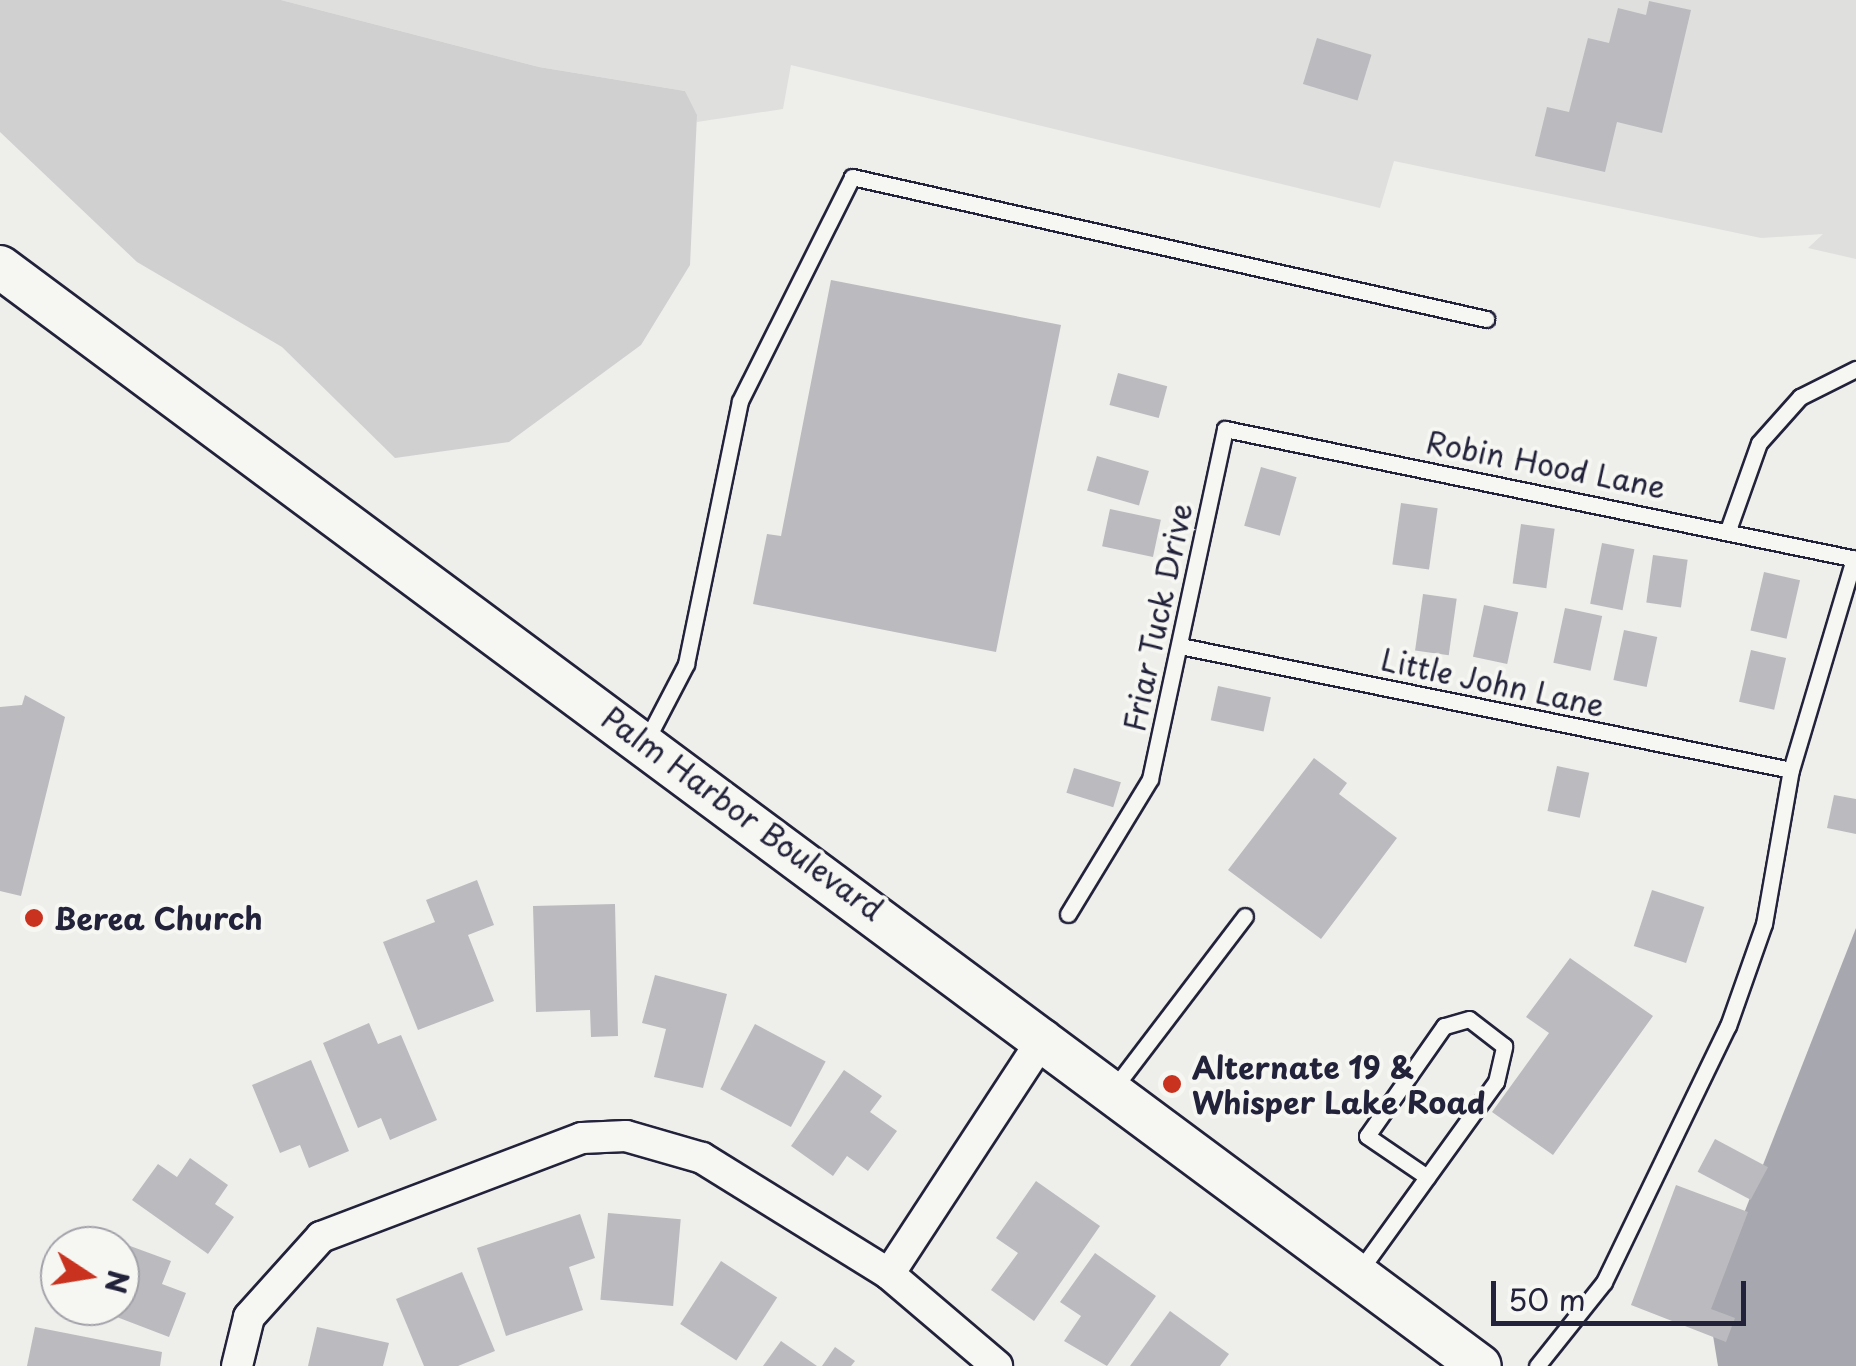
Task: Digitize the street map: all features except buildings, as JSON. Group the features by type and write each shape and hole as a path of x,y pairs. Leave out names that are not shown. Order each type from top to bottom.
{"main road":[{"name":"Palm Harbor Boulevard","path":"0,268 1044,1036 1480,1366"}],"street":[{"path":"889,1274 1044,1036"},
{"path":"237,1366 249,1317 322,1236 582,1138 626,1136 702,1158 889,1274 997,1366"}],"lane":[{"path":"646,741 686,664 740,401 852,177 1486,319"},
{"path":"1728,530 1760,443 1800,397 1856,369"},
{"name":"Robin Hood Lane","path":"1224,428 1855,558"},
{"name":"Friar Tuck Drive","path":"1068,914 1150,779 1184,647 1224,428"},
{"path":"1537,1366 1604,1282 1713,1062 1764,924 1791,770 1855,558"},
{"name":"Little John Lane","path":"1184,647 1791,770"},
{"path":"1114,1088 1244,916"},
{"path":"1358,1273 1427,1177 1502,1068 1504,1046 1469,1019 1444,1026 1367,1136 1427,1177"}],"shaded area":[{"path":"0,0 281,0 539,67 685,91 697,115 690,265 641,345 509,442 395,458 282,347 137,262 0,132"},
{"path":"281,0 1856,0 1856,259 1808,248 1823,234 1761,238 1394,161 1380,208 791,65 783,109 697,122 685,91 539,67"},
{"path":"1856,928 1856,1366 1718,1366 1708,1305"}],"place":[{"name":"Berea Church","path":"34,918"},
{"name":"Alternate 19 & Whisper Lake Road","path":"1172,1084"}]}
